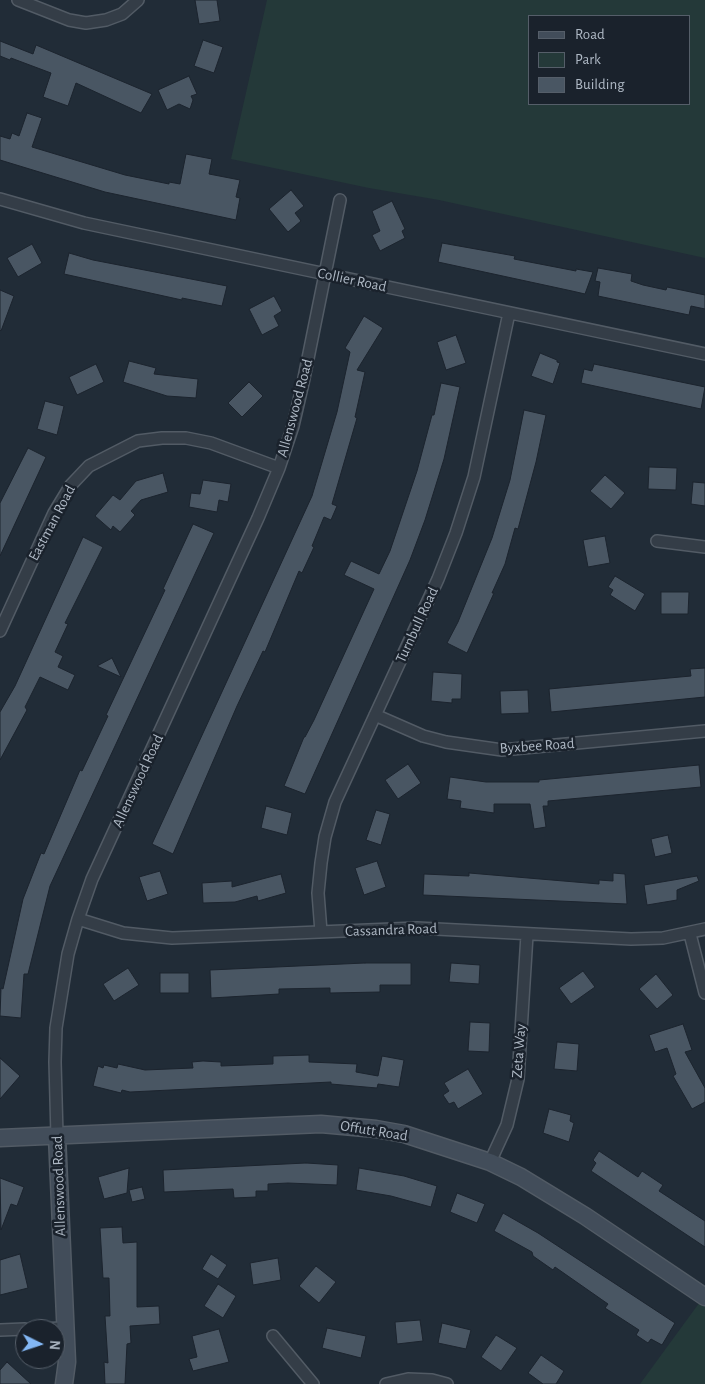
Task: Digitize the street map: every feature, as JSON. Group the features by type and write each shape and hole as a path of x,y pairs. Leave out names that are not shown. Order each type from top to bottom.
{"street":[{"path":"18,0 69,20 86,23 106,20 122,14 138,0"},
{"name":"Collier Road","path":"0,199 84,223 705,354"},
{"name":"Allenswood Road","path":"64,1384 67,1362 55,1062 56,1028 68,954 92,879 258,518 279,468 293,426 303,383 340,200"},
{"name":"Turnbull Road","path":"320,932 318,893 325,837 335,802 438,579 456,533 474,478 509,312"},
{"name":"Eastman Road","path":"0,631 54,513 70,485 89,466 112,452 138,441 186,438 211,443 279,468"},
{"path":"657,541 705,547"},
{"name":"Byxbee Road","path":"375,716 431,738 472,747 502,750 705,731"},
{"name":"Cassandra Road","path":"78,919 123,933 146,937 417,928 631,939 663,938 690,934 705,929"},
{"path":"690,934 705,993"},
{"name":"Zeta Way","path":"490,1162 507,1125 518,1079 527,935"},
{"name":"Offutt Road","path":"0,1138 290,1124 340,1125 404,1134 490,1162 557,1198 705,1297"},
{"path":"0,1330 15,1329"},
{"path":"273,1336 314,1384"},
{"path":"386,1384 408,1379 432,1380 447,1384"}],"green space":[{"path":"267,0 705,0 705,258 439,200 369,188 231,159"},
{"path":"705,1295 705,1384 640,1384"}],"building":[{"path":"195,0 217,0 220,21 199,24"},
{"path":"203,40 223,47 214,73 194,66"},
{"path":"0,41 33,54 36,45 152,94 141,113 76,83 68,106 43,97 51,73 11,58 10,60 0,56"},
{"path":"189,76 197,94 191,96 193,100 190,109 179,104 167,110 158,90"},
{"path":"27,113 42,118 32,147 125,175 169,184 169,182 180,184 186,154 212,159 209,174 240,180 236,197 240,198 236,220 105,192 0,160 0,136 10,139 12,133 19,136"},
{"path":"291,190 304,206 295,213 301,221 288,232 269,209"},
{"path":"392,201 405,229 402,231 405,238 380,251 372,235 380,231 372,211"},
{"path":"442,243 515,256 514,259 576,271 576,269 593,272 585,294 438,262"},
{"path":"32,244 42,263 18,277 7,258"},
{"path":"69,253 93,260 227,286 222,306 182,298 182,300 64,274"},
{"path":"598,268 632,274 631,281 643,285 666,290 667,287 705,295 705,309 691,306 689,315 598,296 600,282 595,281"},
{"path":"0,290 14,296 1,331 0,330"},
{"path":"274,296 282,311 274,316 279,326 262,335 249,309"},
{"path":"364,316 383,328 357,370 365,372 355,417 357,418 332,504 337,506 331,520 324,517 312,546 314,547 302,573 299,571 265,652 263,651 237,706 173,854 152,844 312,496 337,412 350,352 345,348"},
{"path":"456,335 466,363 446,370 437,342"},
{"path":"540,353 560,363 553,384 531,376"},
{"path":"129,361 156,368 154,374 198,379 196,398 167,396 123,382"},
{"path":"96,364 104,382 77,395 69,377"},
{"path":"594,364 705,387 701,409 581,383 584,369 592,371"},
{"path":"249,382 263,396 242,417 228,403"},
{"path":"441,383 460,387 444,459 425,520 410,560 305,794 284,786 304,737 314,720 374,589 344,575 351,561 379,574 390,551 417,471 432,415 434,415"},
{"path":"45,401 64,406 57,435 37,429"},
{"path":"524,410 546,415 536,462 518,529 515,528 505,564 492,593 494,593 467,653 447,643 458,622 492,538 510,480"},
{"path":"28,448 46,457 0,556 0,503"},
{"path":"649,467 677,468 676,490 648,489"},
{"path":"163,473 168,492 141,500 131,511 135,515 120,532 113,526 111,530 95,516 113,495 120,500 136,481"},
{"path":"605,475 625,493 611,509 590,491"},
{"path":"203,480 231,484 228,502 219,500 217,512 189,507 191,493 200,494"},
{"path":"693,482 705,483 705,506 691,504"},
{"path":"193,524 214,533 50,886 28,974 24,974 21,1018 0,1016 1,988 3,989 23,899 41,853 44,854 80,770 82,771 108,716 106,715 165,590 163,589"},
{"path":"605,536 610,563 588,567 583,540"},
{"path":"83,537 103,547 65,623 68,624 55,652 63,656 58,667 75,675 68,690 40,677 25,707 27,710 0,760 0,712 15,686"},
{"path":"615,576 645,594 635,611 610,595 613,590 608,587"},
{"path":"661,592 689,592 688,614 661,614"},
{"path":"112,658 121,677 97,666"},
{"path":"705,668 705,697 551,712 549,689 691,676 690,669"},
{"path":"433,672 462,674 461,699 452,699 452,703 431,701"},
{"path":"528,690 529,713 501,714 500,691"},
{"path":"408,764 421,783 398,799 385,780"},
{"path":"699,765 701,787 548,801 548,806 543,806 546,827 534,829 530,804 494,804 494,813 460,808 461,801 447,799 450,777 486,782 539,782 539,780"},
{"path":"266,806 292,813 287,835 261,828"},
{"path":"376,810 390,814 381,845 366,840"},
{"path":"668,835 672,853 655,857 651,839"},
{"path":"377,861 386,887 364,895 355,868"},
{"path":"160,871 168,894 147,901 139,877"},
{"path":"469,873 599,884 599,880 613,881 613,873 625,874 627,904 423,895 424,874 469,876"},
{"path":"281,874 286,893 258,901 257,896 235,902 203,903 202,883 232,881 232,887"},
{"path":"697,876 699,881 677,890 677,900 647,905 644,885"},
{"path":"365,963 411,963 411,985 380,985 380,992 330,993 330,988 279,989 279,994 211,998 210,970"},
{"path":"451,963 480,965 479,984 449,982"},
{"path":"128,968 139,985 114,1001 103,984"},
{"path":"583,971 595,987 571,1004 559,988"},
{"path":"160,973 189,973 189,993 160,993"},
{"path":"656,974 673,995 657,1009 639,989"},
{"path":"470,1022 490,1023 489,1052 468,1051"},
{"path":"683,1024 692,1050 685,1052 705,1088 705,1102 692,1109 673,1076 676,1074 667,1048 655,1052 649,1035"},
{"path":"557,1042 579,1044 577,1071 554,1069"},
{"path":"309,1055 309,1062 357,1064 356,1072 378,1076 382,1056 404,1060 399,1087 378,1084 377,1088 331,1084 331,1082 130,1092 122,1090 121,1093 93,1086 98,1066 103,1068 104,1065 117,1068 118,1064 145,1070 193,1068 192,1062 221,1062 221,1066 273,1064 273,1056"},
{"path":"0,1058 20,1076 0,1099"},
{"path":"468,1069 483,1094 458,1109 454,1102 449,1104 443,1095 449,1091 444,1083"},
{"path":"549,1109 571,1115 570,1121 574,1123 569,1142 543,1133"},
{"path":"599,1151 638,1177 642,1171 663,1185 659,1191 705,1221 705,1247 591,1171 596,1163 593,1160"},
{"path":"306,1163 338,1165 337,1185 268,1184 268,1191 256,1191 256,1197 234,1198 233,1189 164,1192 163,1170"},
{"path":"129,1168 127,1193 104,1199 98,1177"},
{"path":"359,1168 404,1176 437,1186 431,1207 391,1196 356,1190"},
{"path":"0,1178 24,1187 17,1206 11,1204 1,1230"},
{"path":"142,1187 145,1199 132,1202 129,1190"},
{"path":"457,1193 485,1204 477,1223 450,1212"},
{"path":"503,1213 538,1233 675,1323 662,1345 651,1339 648,1343 636,1335 639,1330 605,1308 608,1304 555,1267 553,1270 533,1256 532,1252 494,1231"},
{"path":"122,1227 123,1243 137,1242 137,1307 159,1306 160,1324 130,1326 131,1343 127,1344 125,1384 105,1384 104,1362 108,1363 105,1316 110,1316 109,1278 103,1278 100,1228"},
{"path":"20,1254 28,1288 0,1295 0,1260"},
{"path":"211,1254 227,1265 218,1279 202,1269"},
{"path":"278,1258 281,1280 253,1285 250,1263"},
{"path":"316,1266 336,1282 319,1303 299,1286"},
{"path":"218,1284 236,1296 223,1318 204,1306"},
{"path":"420,1320 423,1341 397,1344 395,1322"},
{"path":"442,1323 471,1330 466,1349 438,1343"},
{"path":"327,1328 366,1336 361,1358 322,1348"},
{"path":"219,1329 229,1362 193,1371 189,1359 197,1357 192,1336"},
{"path":"496,1335 517,1348 501,1371 481,1357"},
{"path":"541,1355 564,1371 556,1384 543,1384 528,1373"},
{"path":"7,1362 31,1384 0,1384 0,1370"}]}
